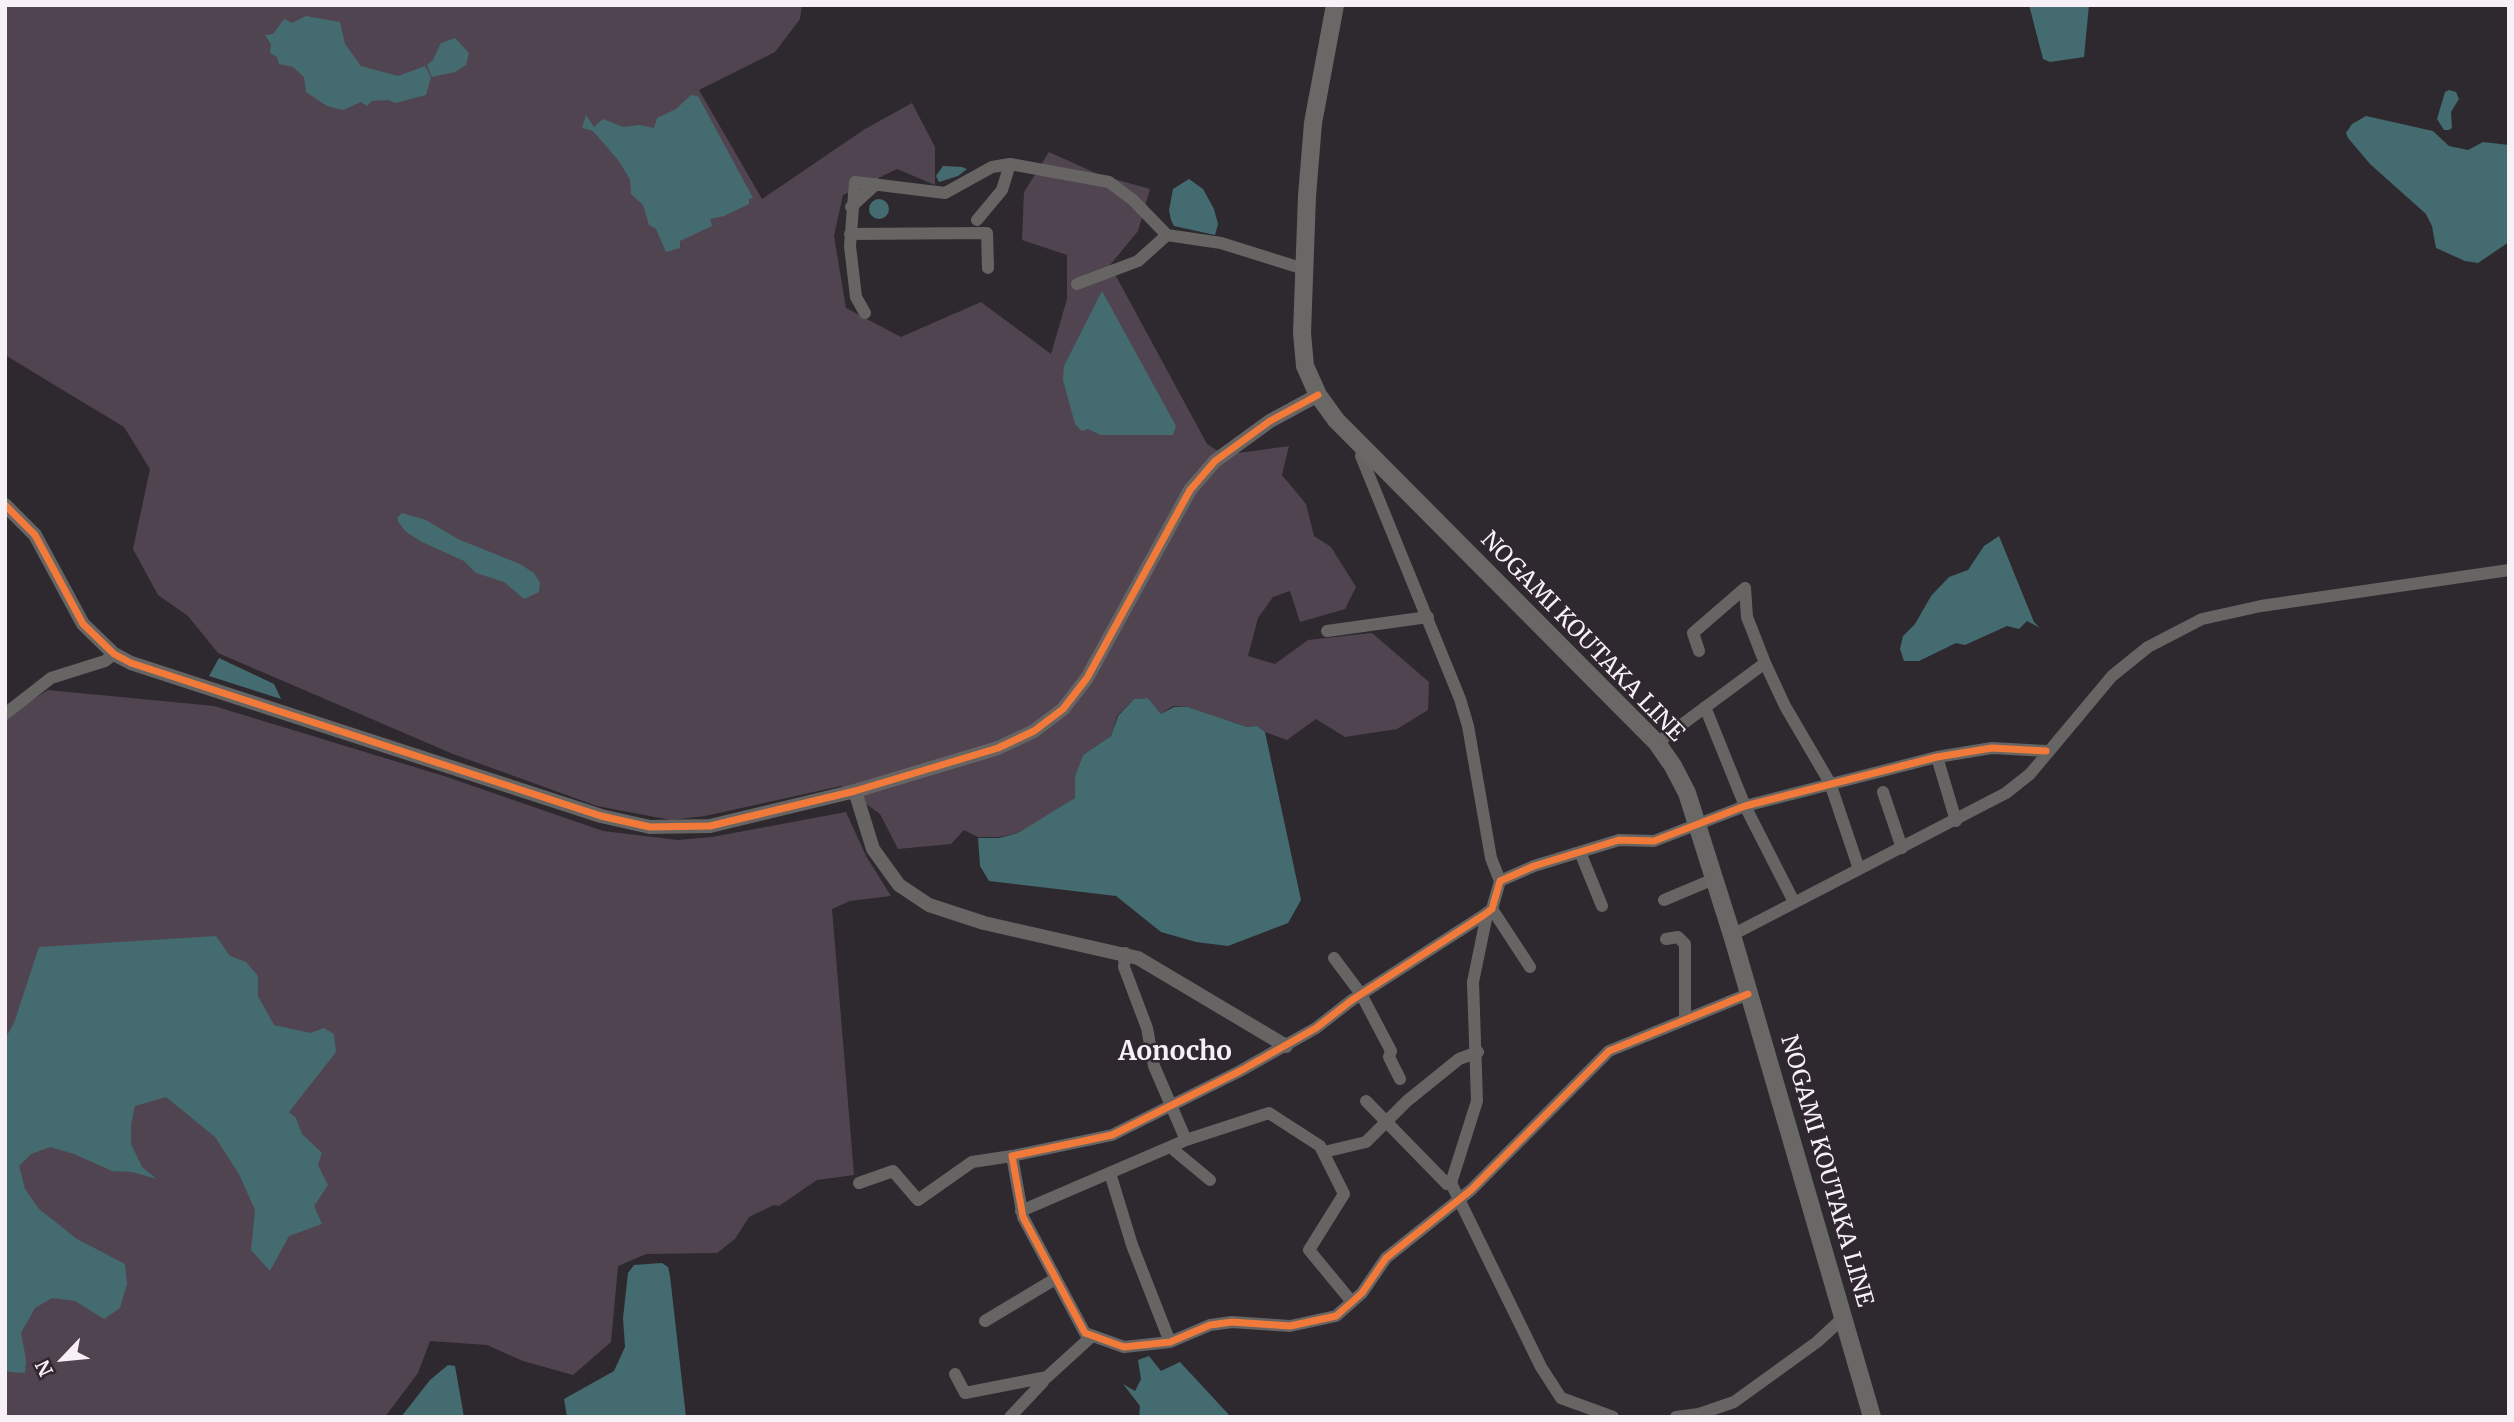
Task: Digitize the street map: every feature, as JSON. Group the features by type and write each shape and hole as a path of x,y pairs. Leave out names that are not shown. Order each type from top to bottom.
{"main road":[{"name":"NOGAMI KOUTAKA LINE","path":"1335,5 1313,123 1304,269 1302,333 1305,366 1318,395 1336,420 1657,743 1687,793 1732,935 1872,1417"}],"street":[{"path":"865,313 856,297 850,234 855,182 945,193 992,167 1010,164 1109,181 1133,200 1167,235 1222,243 1304,269"},
{"path":"977,220 1002,190 1010,164"},
{"path":"850,234 987,233 988,268"},
{"path":"1077,284 1138,261 1167,235"},
{"path":"6,508 35,535 83,624 114,654 157,673 601,816 650,827 710,826 855,791 998,748 1034,731 1063,709 1087,678 1190,490 1215,461 1270,421 1318,395"},
{"path":"1365,448 1361,456 1428,617 1468,726 1491,858 1500,881 1486,919 1473,982 1478,1052 1477,1101 1451,1183 1541,1367 1561,1398 1613,1417"},
{"path":"1732,935 2006,793 2030,774 2046,751 2123,667 2148,647 2202,619 2261,606 2509,569"},
{"path":"1699,651 1693,633 1745,588 1747,617 1765,663 1784,706 1830,783 1859,869"},
{"path":"1327,631 1428,617"},
{"path":"5,715 51,678 105,661 114,654"},
{"path":"1657,743 1765,663"},
{"path":"1705,707 1745,806 1794,902"},
{"path":"1500,881 1619,840 1654,841 1745,806 1937,757 1992,748 2046,751"},
{"path":"1937,757 1956,821"},
{"path":"855,791 873,849 899,885 929,905 984,923 1125,953 1164,971 1286,1046"},
{"path":"1883,792 1902,848"},
{"path":"1580,852 1602,905"},
{"path":"1664,900 1714,879"},
{"path":"1488,912 1530,967"},
{"path":"859,1183 893,1171 918,1200 972,1161 1012,1156 1112,1135 1286,1046 1488,912"},
{"path":"1667,939 1678,937 1685,944 1685,1019"},
{"path":"1125,953 1124,967 1147,1028 1154,1066 1186,1140"},
{"path":"1334,958 1361,994 1391,1051 1389,1057 1400,1079"},
{"path":"1012,1156 1021,1210 1085,1333 1124,1347 1170,1342 1210,1325 1232,1322 1290,1326 1336,1316 1352,1302 1386,1258 1458,1200 1511,1152 1576,1081 1609,1051 1748,994"},
{"path":"1324,1152 1366,1142 1407,1101 1459,1059 1478,1052"},
{"path":"1366,1101 1447,1184 1451,1183"},
{"path":"1021,1210 1186,1140 1269,1113 1324,1152 1344,1197 1310,1252 1352,1302"},
{"path":"1173,1146 1175,1151 1210,1180"},
{"path":"1110,1173 1136,1258 1170,1342"},
{"path":"985,1321 1055,1279"},
{"path":"1676,1417 1734,1402 1817,1342 1844,1317"},
{"path":"955,1374 965,1393 1042,1378 1093,1336"},
{"path":"1010,1417 1043,1382 1042,1378"}],"shaded area":[{"path":"5,5 802,5 800,19 775,52 699,90 762,199 865,129 912,103 935,147 935,185 897,169 843,195 834,236 846,308 901,337 981,302 1051,354 1067,299 1067,255 1022,240 1024,192 1049,152 1100,175 1150,189 1138,231 1110,265 1207,444 1224,455 1289,446 1282,475 1306,504 1314,536 1331,547 1356,587 1345,609 1300,622 1290,591 1273,597 1258,618 1248,656 1275,664 1308,640 1372,633 1429,682 1428,710 1397,729 1345,737 1316,719 1287,740 1257,726 1247,727 1188,707 1173,706 1161,714 1148,698 1134,699 1117,716 1111,736 1083,755 1075,776 1075,798 1051,815 1018,833 978,837 964,830 951,844 898,849 880,814 841,786 705,816 671,820 597,806 453,754 218,653 188,616 158,595 133,549 150,469 124,427 5,355"},
{"path":"48,690 214,706 447,777 603,831 678,840 712,837 846,812 866,856 891,896 850,901 832,909 854,1175 817,1180 779,1206 774,1205 749,1217 735,1239 717,1253 646,1254 618,1266 611,1342 573,1375 523,1361 487,1345 430,1341 418,1373 385,1417 5,1417 5,717"}],"water":[{"path":"2029,5 2089,5 2084,57 2050,62 2043,59"},
{"path":"306,16 340,22 345,44 361,66 398,76 425,66 431,77 426,95 395,103 388,100 372,101 367,106 361,102 343,110 327,106 306,92 304,77 293,67 279,64 277,57 270,53 271,44 265,35 273,34 284,19 292,23"},
{"path":"455,38 469,53 466,65 455,72 432,77 427,65 433,60 441,43"},
{"path":"2445,92 2456,92 2459,99 2451,112 2452,128 2444,130 2437,119"},
{"path":"691,95 698,96 753,198 749,199 749,204 724,216 710,219 712,226 680,241 680,248 666,252 656,229 649,225 643,205 631,194 630,179 618,160 593,131 582,128 586,115 594,127 603,119 623,127 640,125 654,128 657,118 676,109"},
{"path":"2366,116 2433,131 2449,146 2468,150 2483,142 2509,145 2509,242 2478,263 2465,261 2436,248 2432,226 2426,214 2370,164 2348,138 2346,133 2352,124"},
{"path":"943,166 967,169 958,176 939,182 936,176"},
{"path":"1189,179 1203,189 1214,209 1218,224 1215,235 1174,226 1171,220 1169,210 1173,189"},
{"path":"875,199 883,199 889,209 883,219 875,219 869,213 869,205"},
{"path":"1102,291 1176,426 1173,435 1101,435 1088,429 1082,431 1075,424 1063,380 1064,366"},
{"path":"402,513 426,520 458,539 520,564 534,573 540,583 539,592 524,599 504,582 476,573 464,561 422,542 406,532 399,523 397,518"},
{"path":"1999,536 2034,622 2040,628 2027,621 2019,629 2007,626 1965,645 1956,643 1919,661 1904,661 1900,649 1903,636 1915,624 1931,596 1949,577 1968,570 1984,546"},
{"path":"219,658 274,684 281,699 209,676"},
{"path":"1148,698 1161,714 1174,707 1188,707 1247,727 1257,726 1265,732 1301,900 1288,923 1228,946 1196,942 1161,932 1116,896 989,881 980,866 978,838 999,838 1018,833 1075,798 1075,776 1083,755 1111,736 1118,716 1134,699"},
{"path":"216,936 230,956 246,962 258,976 258,996 274,1025 310,1033 324,1028 334,1034 336,1052 289,1112 296,1118 302,1134 322,1153 318,1165 328,1185 314,1206 322,1224 289,1236 270,1271 251,1250 255,1210 239,1174 215,1137 166,1097 135,1106 131,1124 131,1144 142,1167 157,1179 132,1172 112,1171 74,1154 50,1147 31,1154 19,1166 25,1189 39,1209 77,1239 125,1264 127,1284 120,1308 104,1319 75,1301 52,1298 35,1308 21,1333 26,1359 25,1373 9,1372 5,1369 5,1039 14,1023 39,947"},
{"path":"662,1263 668,1267 670,1276 686,1417 567,1417 564,1399 614,1371 625,1347 623,1318 628,1273 634,1265"},
{"path":"1149,1356 1161,1371 1180,1362 1231,1417 1139,1417 1140,1406 1123,1384 1135,1391 1141,1379 1138,1360"},
{"path":"448,1365 455,1366 464,1417 401,1417 430,1380"}],"cycle path":[{"path":"5,505 35,535 83,624 114,654 131,663 601,816 650,827 710,826 855,791 998,748 1034,731 1063,709 1087,678 1190,490 1215,461 1270,421 1318,395"},
{"path":"1748,994 1609,1051 1471,1190 1386,1258 1362,1293 1336,1316 1290,1326 1232,1322 1210,1325 1170,1342 1124,1347 1085,1333 1023,1217 1012,1156 1112,1135 1240,1071 1316,1028 1352,1000 1484,915 1492,909 1500,881 1534,866 1619,840 1654,841 1745,806 1937,757 1992,748 2046,751"}],"district":[{"name":"Aonocho","path":"1175,1053"}]}
